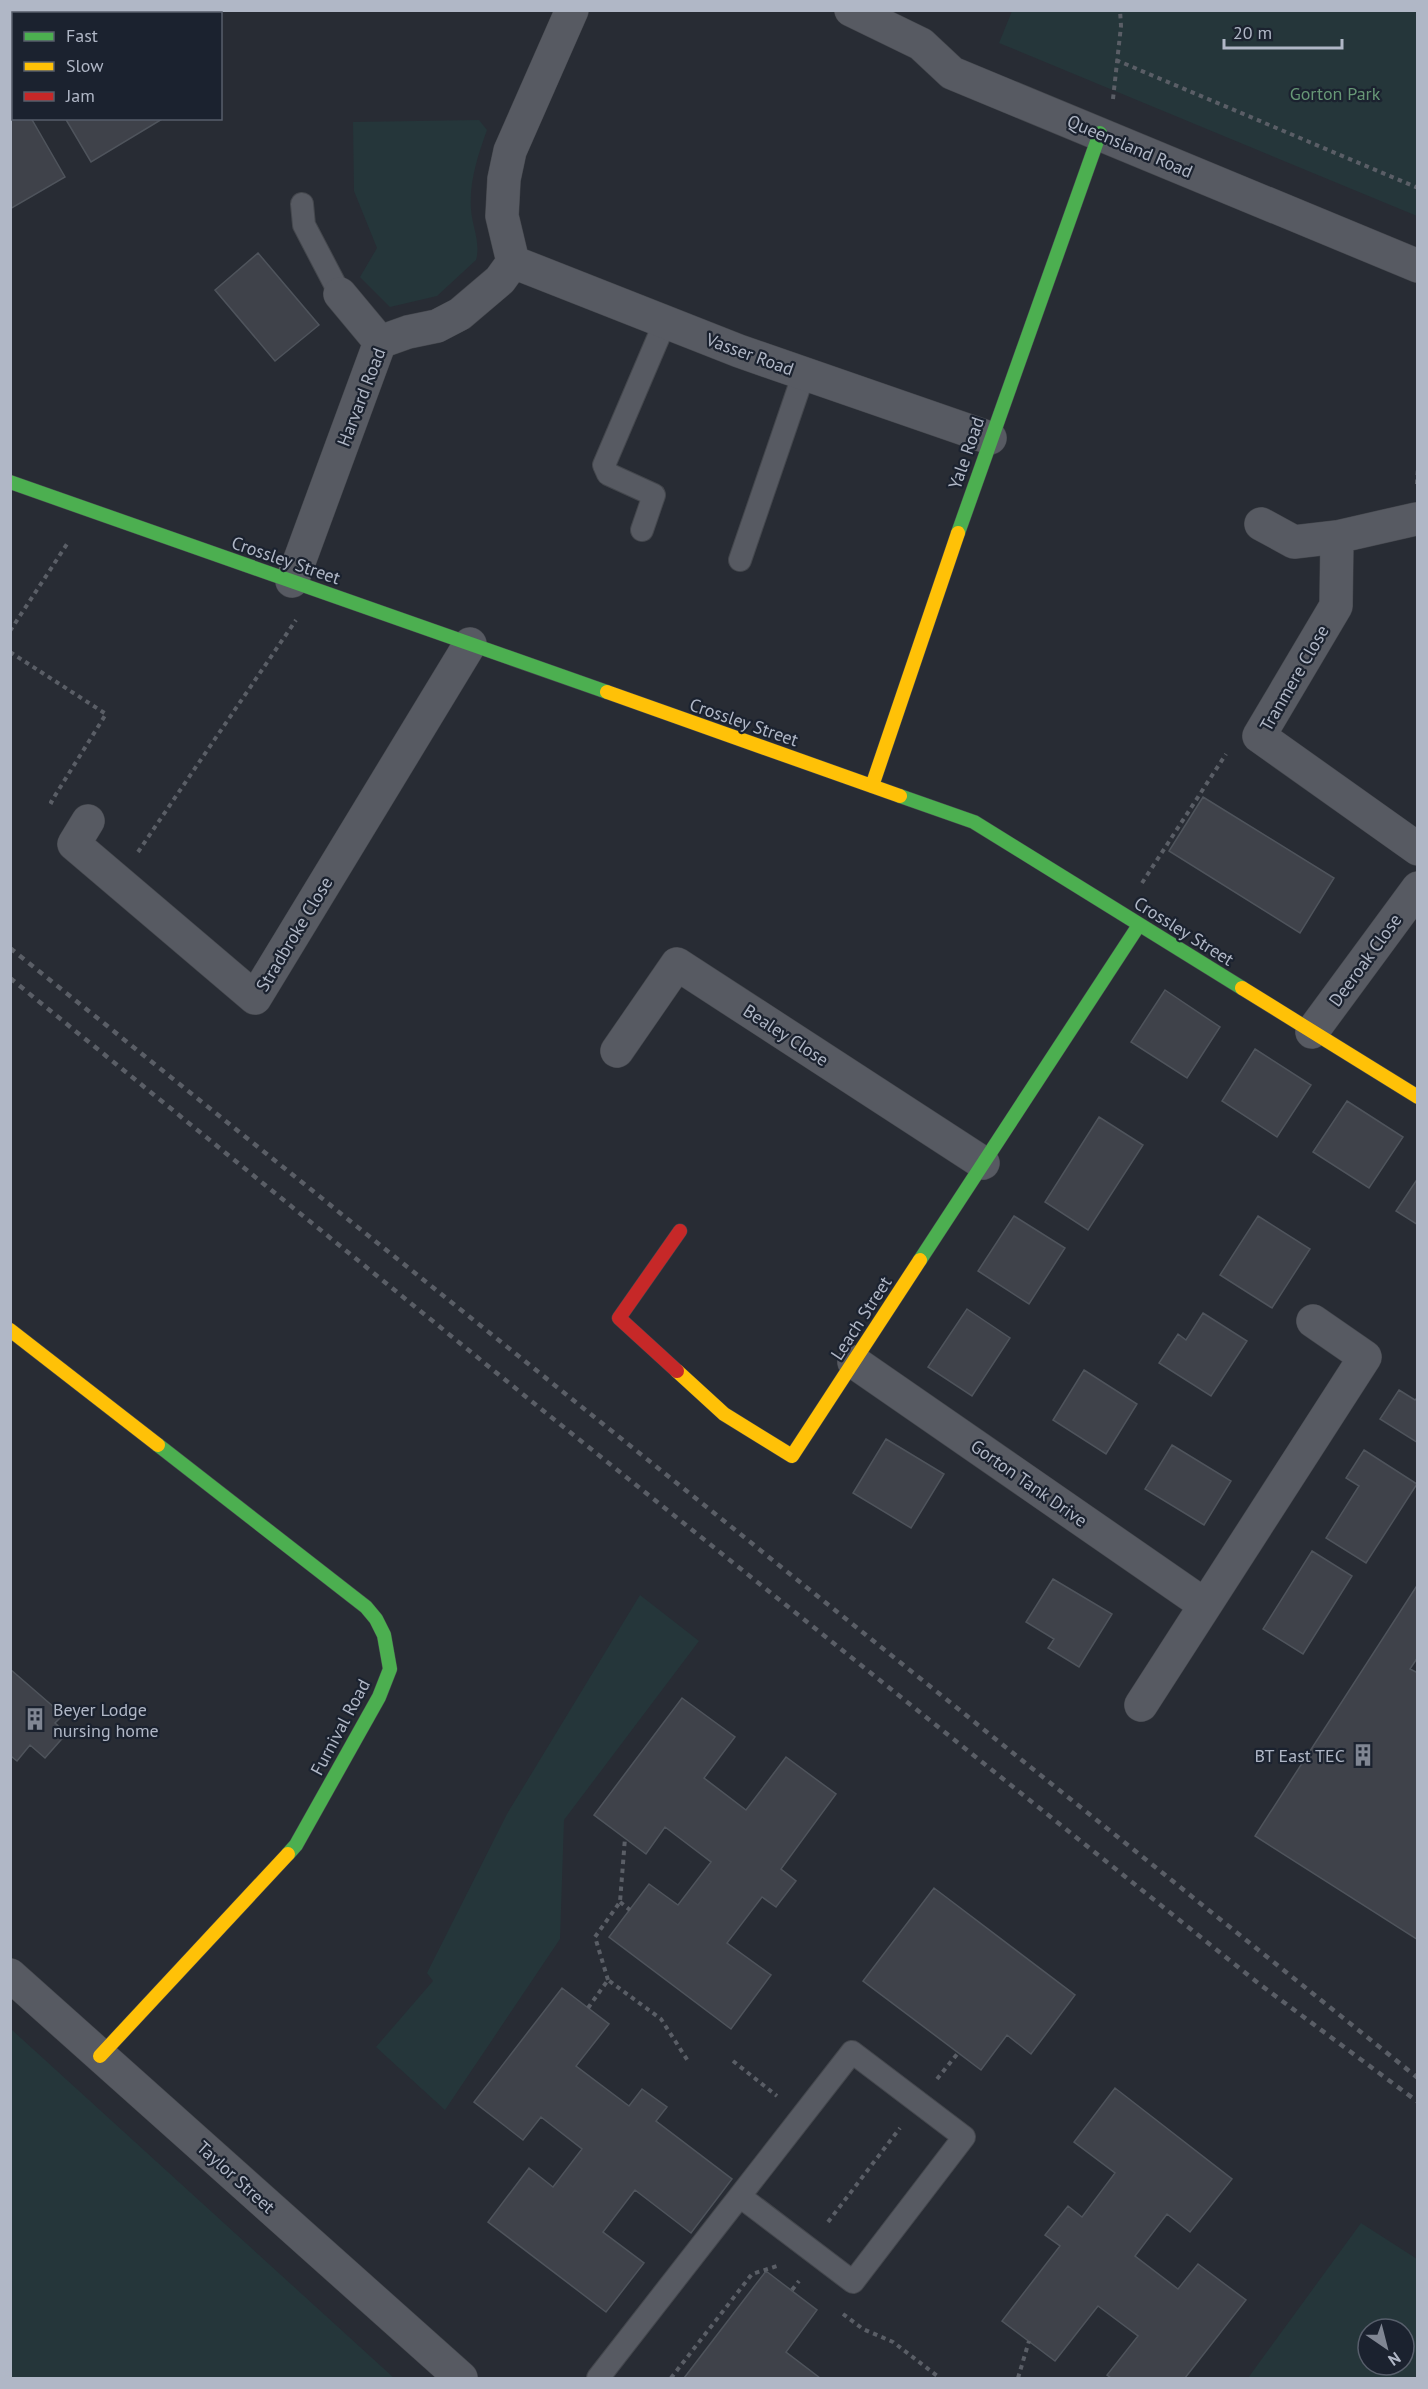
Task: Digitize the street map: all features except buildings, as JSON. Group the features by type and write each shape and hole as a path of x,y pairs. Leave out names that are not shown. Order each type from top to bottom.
{"street":[{"path":"513,262 502,216 504,179 510,151 572,10"},
{"name":"Queensland Road","path":"851,10 921,44 952,73 1418,266"},
{"name":"Yale Road","path":"872,786 990,438 1100,133"},
{"name":"Vasser Road","path":"513,262 665,322 990,438"},
{"name":"Harvard Road","path":"304,586 380,342 408,332 437,326 460,314 500,280 513,262"},
{"path":"340,294 380,342"},
{"name":"Crossley Street","path":"10,482 974,822 1418,1097"},
{"path":"1261,524 1294,542 1337,537 1416,519"},
{"name":"Tranmere Close","path":"1337,537 1336,606 1259,736 1418,849"},
{"name":"Stradbroke Close","path":"88,821 74,844 255,998 470,644"},
{"name":"Deeroak Close","path":"1312,1032 1418,888"},
{"name":"Leach Street","path":"680,1231 619,1318 724,1414 792,1456 1139,925"},
{"name":"Bealey Close","path":"617,1051 677,964 983,1163"},
{"path":"1141,1705 1365,1357 1313,1321"},
{"name":"Furnival Road","path":"10,1330 366,1607 376,1619 384,1635 388,1651 390,1669 379,1697 296,1845 100,2056"},
{"name":"Gorton Tank Drive","path":"854,1362 1205,1605"},
{"name":"Taylor Street","path":"10,1975 461,2379"}],"lane":[{"path":"302,204 304,225 340,294"},
{"path":"642,530 654,495 608,474 604,465 665,322"},
{"path":"740,560 804,373"},
{"path":"598,2379 852,2052 964,2137 853,2282 741,2197"}],"path":[{"path":"1120,10 1121,26 1116,60 1418,188"},
{"path":"10,631 70,539 82,507"},
{"path":"10,652 106,714 51,802 88,821 138,852 304,586"},
{"path":"1122,914 1249,719 1259,736"},
{"path":"625,1838 620,1902 595,1937 608,1980 661,2019 688,2061"},
{"path":"620,1902 630,1910"},
{"path":"588,2008 608,1980"},
{"path":"671,2379 752,2274 780,2265 790,2273 958,2053"},
{"path":"733,2061 802,2116"},
{"path":"792,2290 799,2280 808,2287"},
{"path":"835,2308 862,2329 893,2342 940,2379"},
{"path":"1018,2379 1029,2342"}],"green space":[{"name":"Gorton Park","path":"1012,11 1417,11 1417,216 999,43"},
{"path":"479,120 487,130 477,159 471,189 471,209 477,241 476,260 437,296 390,307 360,277 377,248 354,191 353,122"},
{"path":"640,1595 699,1641 564,1820 560,1939 445,2110 376,2047 433,1981 427,1973 507,1814"},
{"path":"11,2029 394,2378 11,2378"},
{"path":"1361,2223 1417,2259 1417,2378 1248,2378"}],"railway":[{"path":"10,948 1418,2078"},
{"path":"10,978 546,1413 1258,1983 1418,2102"}],"traffic: fast":[{"path":"958,533 1100,133"},
{"path":"10,482 607,692"},
{"path":"900,796 974,822 1242,988"},
{"path":"920,1260 1139,925"},
{"path":"158,1445 366,1607 376,1619 384,1635 390,1669 379,1697 296,1845 288,1854"}],"traffic: slow":[{"path":"872,786 958,533"},
{"path":"607,692 900,796"},
{"path":"1242,988 1418,1097"},
{"path":"677,1371 724,1414 792,1456 920,1260"},
{"path":"10,1330 158,1445"},
{"path":"100,2056 288,1854"}],"traffic: jam":[{"path":"677,1371 619,1318 680,1231"}],"place":[{"name":"Beyer Lodge nursing home","path":"35,1719"},
{"name":"BT East TEC","path":"1363,1755"}]}
